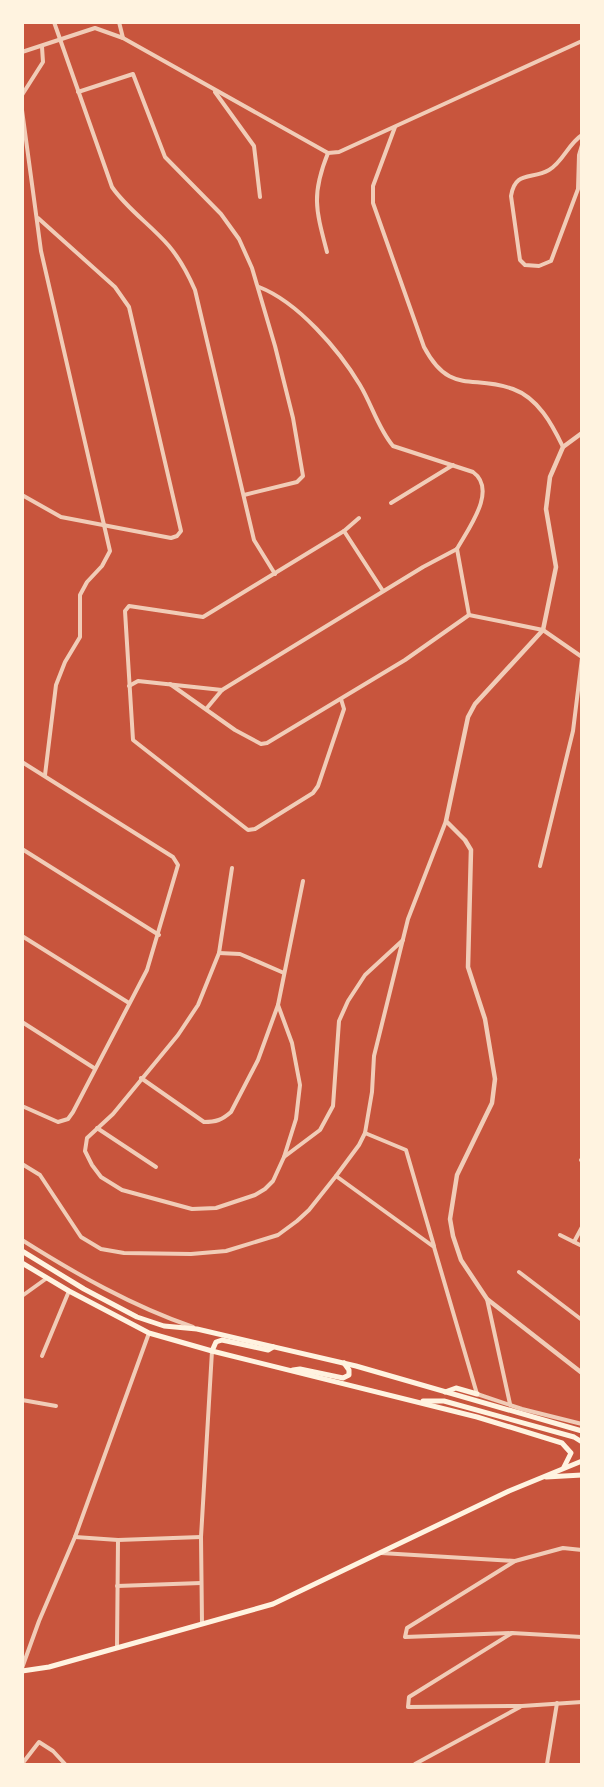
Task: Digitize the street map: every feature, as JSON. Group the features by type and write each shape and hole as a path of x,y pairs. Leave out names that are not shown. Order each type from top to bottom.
{"main road":[{"path":"22,1251 69,1280 137,1317 164,1326 197,1329 344,1363 582,1431"},
{"path":"22,1262 69,1291 149,1332 212,1351 417,1401 562,1443 571,1453 564,1467"},
{"path":"212,1351 216,1342 222,1340 268,1350 273,1347"},
{"path":"293,1371 300,1368 343,1378 349,1375 349,1370 344,1363"},
{"path":"445,1392 456,1388 477,1394"},
{"path":"417,1401 444,1401 574,1437 582,1442"},
{"path":"22,1670 49,1667 273,1604 564,1467 582,1461"},
{"path":"541,1478 582,1475"}],"street":[{"path":"54,22 112,187 119,197 169,246 182,264 195,290 254,540 275,574"},
{"path":"119,22 123,38"},
{"path":"22,52 95,28 123,38 214,91 328,153 338,152 395,127 582,41"},
{"path":"22,95 43,62 42,47"},
{"path":"78,92 133,74 165,158 221,214 239,239 259,288 293,418 303,476 297,482 244,495"},
{"path":"214,91 254,146 260,197"},
{"path":"22,110 41,251 110,551 102,566 87,582 80,595 80,637 65,662 56,685 45,775"},
{"path":"395,127 373,186 373,203 424,347 432,361 450,378 512,388 535,403 553,426 563,447"},
{"path":"582,136 568,147 552,169 520,178 512,188 511,196 522,264 539,266 551,261 580,188 579,155 582,145"},
{"path":"327,252 319,222 315,191 328,153"},
{"path":"22,158 28,156"},
{"path":"22,495 61,517 171,538 181,532 129,307 115,287 38,218"},
{"path":"207,708 222,690 457,549 482,501 483,486 481,477 473,472 392,446 386,438 360,386 330,346 285,301 259,288"},
{"path":"22,1164 40,1175 81,1237 101,1249 124,1252 191,1254 226,1251 263,1241 278,1235 297,1221 309,1210 336,1176 359,1145 364,1133 372,1092 374,1056 408,919 446,821 468,717 475,704 543,630 556,567 547,517 547,495 550,477 563,447 582,434"},
{"path":"392,502 453,465"},
{"path":"341,699 344,709 318,786 313,793 251,830 136,744 132,736 125,611 129,606 203,617 344,531 359,518"},
{"path":"344,531 383,592"},
{"path":"457,549 469,615"},
{"path":"170,684 207,708 235,730 261,744 267,743 405,660 469,615 543,630 582,658 573,731 540,866"},
{"path":"128,686 138,681 222,690"},
{"path":"189,696 195,688"},
{"path":"22,762 45,775 176,861 178,865 159,935 147,970 68,1120 58,1122 50,1120 22,1106"},
{"path":"446,821 465,840 471,850 468,967 485,1019 495,1079 492,1102 457,1174 450,1219 461,1260 487,1299 582,1372"},
{"path":"22,849 159,935"},
{"path":"232,868 219,953 198,1005 178,1035 113,1114 87,1138 85,1151 101,1177 122,1190 192,1209 216,1208 255,1195 273,1180 284,1157 296,1119 300,1085 292,1043 278,1005"},
{"path":"141,1078 204,1122 215,1122 231,1112 258,1060 278,1005 303,881"},
{"path":"22,936 128,1003"},
{"path":"284,1157 320,1130 333,1106 339,1021 342,1014 365,975 403,940"},
{"path":"219,953 240,954 284,973"},
{"path":"22,1022 94,1068"},
{"path":"97,1128 156,1167"},
{"path":"364,1133 406,1150 477,1394 582,1424"},
{"path":"336,1176 434,1248"},
{"path":"574,1242 582,1227"},
{"path":"560,1235 582,1246"},
{"path":"22,1240 80,1275 154,1314 197,1329"},
{"path":"520,1272 582,1320"},
{"path":"22,1296 46,1278"},
{"path":"42,1356 69,1291"},
{"path":"487,1299 510,1404"},
{"path":"22,1670 39,1621 75,1537 149,1332"},
{"path":"202,1624 200,1583 201,1538 212,1351"},
{"path":"22,1400 56,1406"},
{"path":"75,1537 118,1540 201,1538"},
{"path":"117,1648 118,1540"},
{"path":"582,1550 563,1548 515,1561 407,1628 405,1637 512,1633 582,1637"},
{"path":"379,1553 515,1561"},
{"path":"117,1586 200,1583"},
{"path":"512,1633 409,1697 408,1707 522,1706 557,1702 582,1702"},
{"path":"547,1764 557,1702"},
{"path":"416,1764 522,1706"},
{"path":"22,1764 39,1742 53,1751 65,1764"}]}
